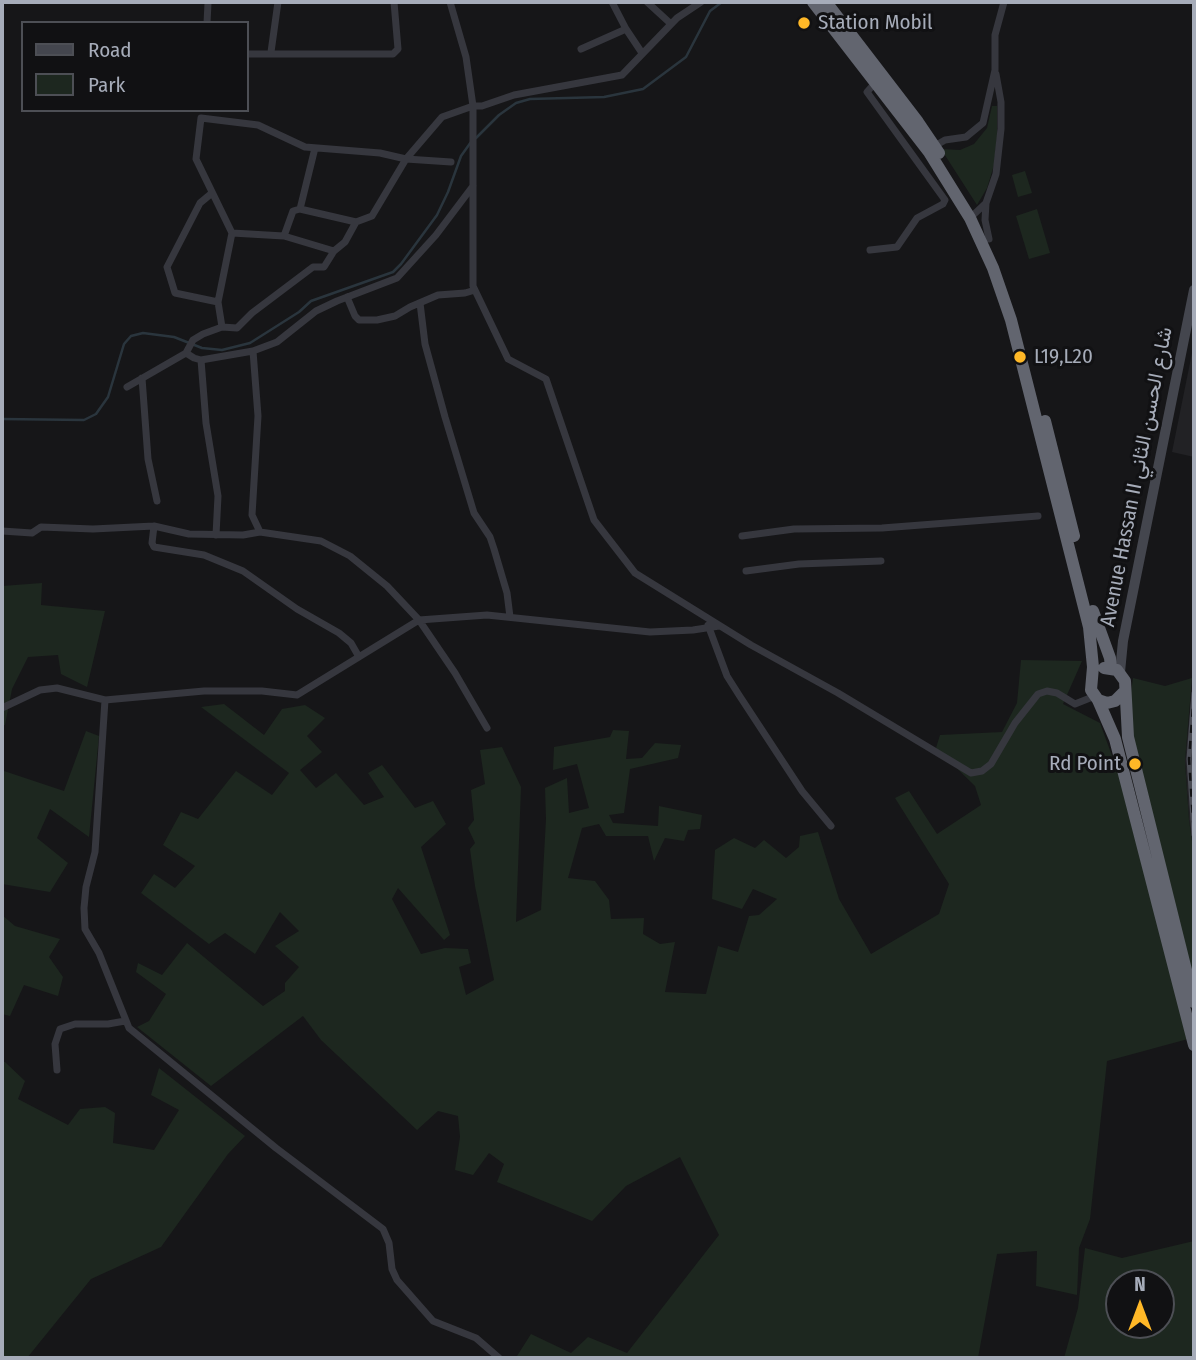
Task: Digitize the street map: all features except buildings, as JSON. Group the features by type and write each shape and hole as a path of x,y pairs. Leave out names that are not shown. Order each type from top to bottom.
{"highway":[{"path":"813,2 875,83 932,149 978,211 1013,300 1096,624 1115,670 1125,681 1128,737 1194,1002"},
{"path":"825,2 918,122 932,149 933,171 978,211 993,268 1011,320 1089,627 1092,647 1091,686 1115,739 1194,1045"},
{"path":"1092,680 1097,671 1115,670"},
{"path":"1096,698 1107,703 1115,701 1124,692"}],"street":[{"path":"271,52 278,2"},
{"path":"248,54 393,54 398,49 394,2"},
{"path":"612,2 642,53"},
{"path":"647,2 671,24"},
{"path":"284,236 293,211 300,209 356,222 372,216 406,159 442,117 514,95 622,75 671,24 701,2"},
{"path":"978,211 996,174 1001,137 995,35 1004,2"},
{"path":"207,21 208,3"},
{"path":"453,3 466,57 472,106 473,286 508,359 546,379 594,520 635,573 719,626 838,692 971,773 982,771 995,761 1015,723 1038,694 1047,691 1057,693 1074,704 1096,698"},
{"path":"581,49 626,29"},
{"path":"932,149 951,139 972,134 983,123 995,70"},
{"path":"870,250 897,247 917,218 943,204 933,171 867,92 875,83"},
{"path":"222,327 218,302 232,233 196,159 201,118 258,125 305,147 451,162"},
{"path":"918,122 934,134 951,139"},
{"path":"300,209 314,148"},
{"path":"188,351 201,360 253,351 277,342 316,312 397,278 436,235 473,186"},
{"path":"212,193 200,203 167,267 175,293 218,302"},
{"path":"127,387 188,351 193,340 222,327 237,328 252,313 313,268 324,267 334,251 345,242 356,222"},
{"path":"232,233 284,236 334,251"},
{"path":"347,297 359,320 377,320 395,316 438,295 475,290"},
{"name":"Avenue Hassan II شارع الحسن الثاني","path":"1115,670 1194,290"},
{"path":"420,303 425,344 445,417 474,513 490,537 494,549 507,593 510,617"},
{"path":"253,351 258,416 252,516 260,533"},
{"path":"201,360 206,423 218,496 216,535"},
{"path":"142,378 148,459 157,500"},
{"path":"742,536 794,529 882,528 1038,516"},
{"path":"154,526 154,547 204,555 243,571 297,609 339,633 351,643 359,657"},
{"path":"2,531 32,533 41,527 93,529 154,526 190,534 260,533 321,541 350,556 387,586 419,620 455,673 487,728"},
{"path":"746,571 799,564 881,561"},
{"path":"2,708 40,690 57,688 105,700 204,691 262,691 297,695 419,620 487,615 650,632 719,626"},
{"path":"708,618 708,628 727,676 803,791 831,826"},
{"path":"105,700 95,852 83,908 85,929 99,953 129,1028 276,1148 383,1229 397,1280 433,1321 476,1338 499,1358"},
{"path":"57,1070 55,1044 60,1029 75,1024 125,1021"}],"shaded area":[{"path":"1194,343 1194,457 1172,452"},
{"path":"1194,665 1194,855 1185,761"}],"green space":[{"path":"992,106 997,106 994,165 987,188 977,205 941,149 960,150 974,144 987,128"},
{"path":"1025,171 1032,193 1018,197 1012,175"},
{"path":"1037,209 1050,253 1029,259 1016,216"},
{"path":"42,583 41,605 105,611 87,687 61,674 58,655 28,657 12,689 5,725 2,726 2,586"},
{"path":"1021,660 1082,661 1063,704 1100,723 1119,775 1188,1039 1107,1061 1090,1219 1079,1248 1077,1295 1036,1286 1037,1251 997,1254 978,1358 519,1358 517,1356 531,1334 571,1353 588,1337 627,1353 719,1235 680,1157 626,1186 592,1221 497,1182 504,1164 489,1153 473,1175 455,1170 460,1137 458,1116 438,1111 417,1130 321,1040 303,1016 211,1086 137,1027 149,1021 166,994 136,972 138,963 162,975 187,943 263,1006 285,991 285,983 299,967 275,946 299,931 280,912 255,954 225,933 209,944 141,893 154,874 175,888 195,866 163,845 181,812 198,819 236,771 272,795 289,773 201,707 224,704 264,735 282,709 305,705 325,718 307,736 322,752 300,770 316,788 336,773 364,805 384,797 368,773 382,765 415,808 433,801 446,824 421,847 450,935 444,940 398,888 392,899 421,954 445,948 468,949 471,963 459,967 466,995 494,980 475,886 470,849 475,843 468,828 474,820 471,790 485,784 480,750 502,747 521,787 516,922 541,910 545,788 567,778 569,813 589,808 577,764 553,770 554,747 610,737 613,730 629,731 626,759 642,758 655,743 681,745 678,758 630,769 624,813 609,815 613,823 658,826 659,806 702,815 700,829 688,830 684,841 665,838 654,861 648,836 606,836 599,824 582,828 568,878 595,881 609,900 611,919 644,918 643,934 660,944 675,942 665,992 706,994 718,946 738,952 749,916 759,915 777,899 753,889 742,909 712,899 715,850 734,838 755,848 764,840 786,858 799,847 800,836 818,832 839,899 871,954 939,914 949,884 895,798 909,791 937,834 981,805 975,786 936,748 940,735 1002,732 1017,703"},
{"path":"1133,678 1165,686 1192,678 1185,761 1194,855 1194,986 1135,764 1129,706"},
{"path":"86,731 99,736 89,837 50,809 37,838 68,863 50,892 2,884 2,766 4,771 64,791"},
{"path":"2,915 15,926 60,939 49,957 63,977 58,996 24,985 10,1016 2,1014"},
{"path":"2,1062 25,1081 18,1099 68,1125 80,1109 105,1107 115,1113 113,1143 154,1150 179,1110 151,1095 159,1068 245,1136 228,1154 161,1247 91,1279 27,1358 2,1358"},
{"path":"1194,1241 1194,1358 1064,1358 1078,1308 1085,1248 1122,1258"}],"waterway":[{"path":"476,138 499,115 516,103 530,99 604,97 643,89 686,57 710,11 722,2"},
{"path":"2,419 84,420 96,414 108,397 124,344 131,336 143,333 174,337 202,348 222,350 250,343 299,312 311,301 393,272 437,215 461,156 471,142"}],"railway":[{"path":"1194,693 1189,759 1194,835"}],"place":[{"name":"Station Mobil","path":"804,23"},
{"name":"L19,L20","path":"1020,357"},
{"name":"Rd Point","path":"1135,764"}]}
